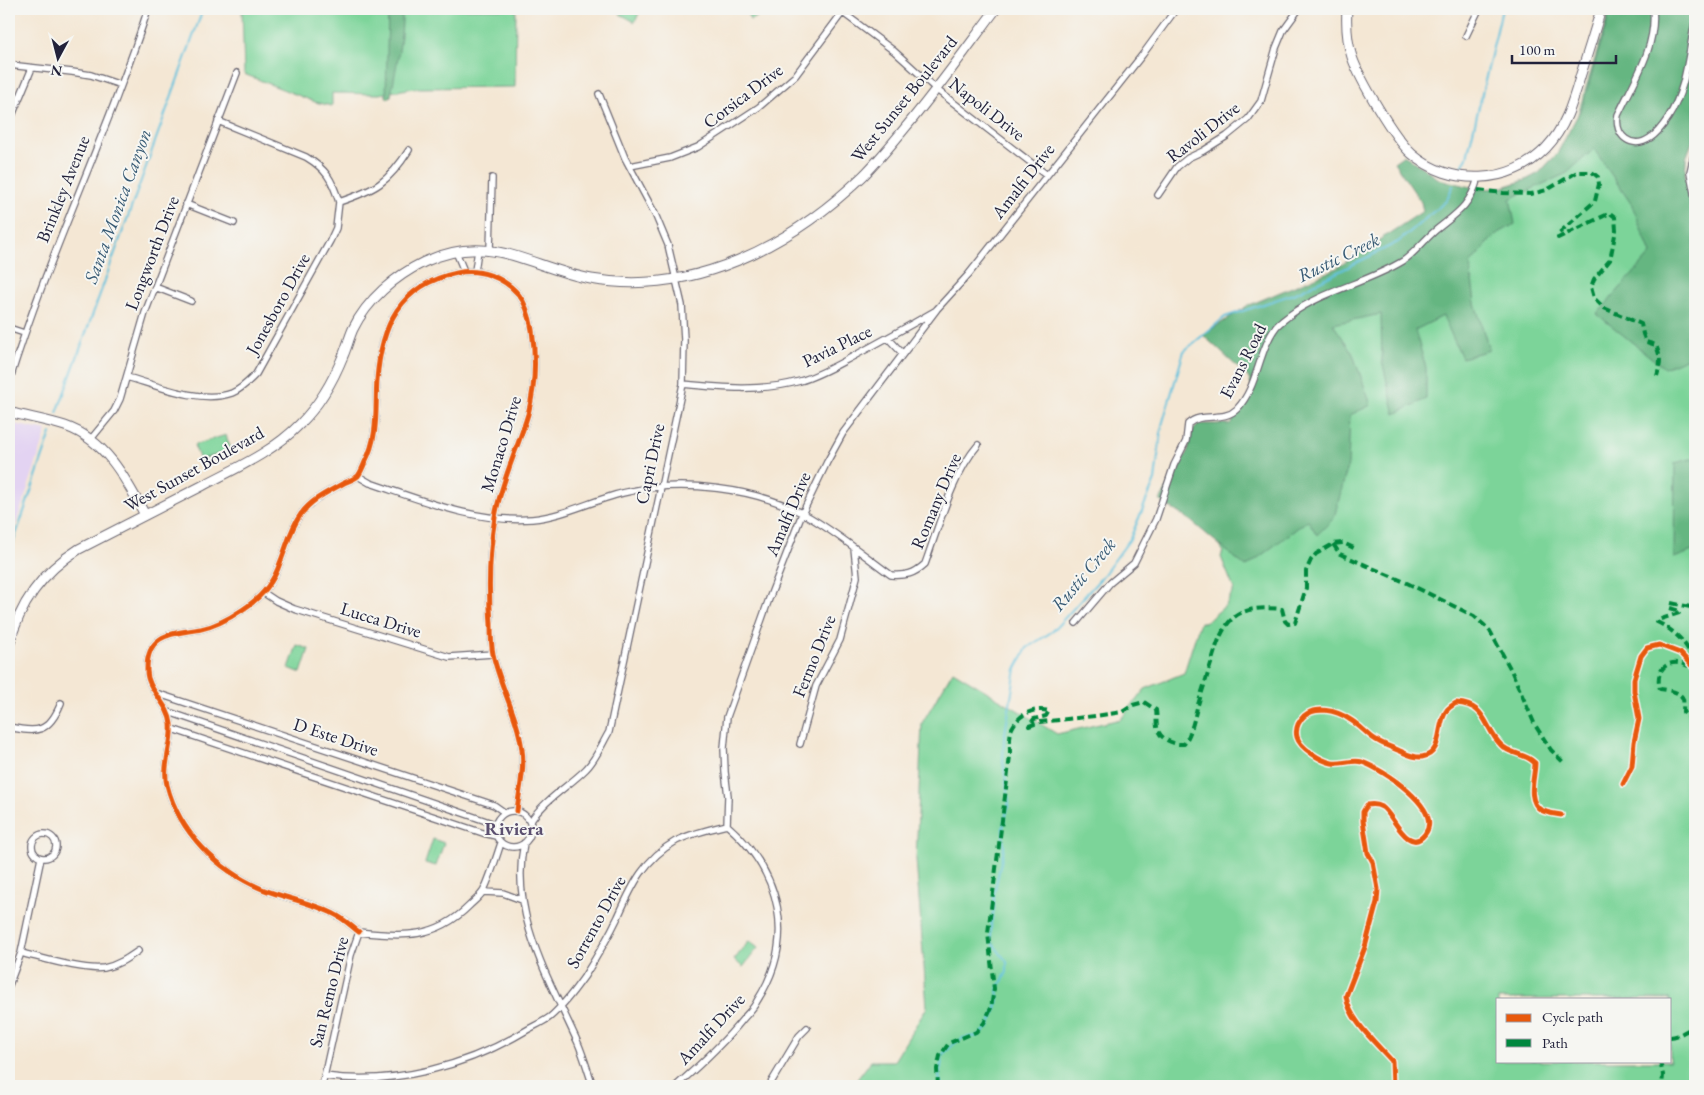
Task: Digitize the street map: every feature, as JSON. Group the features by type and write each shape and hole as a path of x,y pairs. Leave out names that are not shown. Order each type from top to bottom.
{"main road":[{"name":"West Sunset Boulevard","path":"9,646 24,604 49,571 78,549 270,449 298,426 316,406 329,386 353,330 362,314 390,284 406,272 438,256 456,252 490,250 507,253 562,272 598,280 641,282 676,279 712,270 755,253 787,236 818,214 863,176 937,90 996,9"},
{"path":"1346,9 1346,28 1352,57 1363,80 1406,148 1419,159 1441,170 1455,175 1478,178 1516,169 1538,156 1553,140 1568,114 1601,9"},
{"path":"9,412 64,426 92,439 119,469 145,515"}],"street":[{"name":"Brinkley Avenue","path":"9,382 24,333 59,238 121,85 148,9"},
{"name":"Amalfi Drive","path":"676,1086 723,1043 757,1002 771,976 776,960 780,926 774,894 754,854 740,837 726,825 728,796 724,748 727,717 802,514 826,462 843,433 903,354 1143,54 1176,9"},
{"name":"Ravoli Drive","path":"1158,195 1177,167 1188,158 1227,136 1248,119 1261,101 1276,48 1283,31 1299,9"},
{"path":"1466,36 1479,9"},
{"path":"1653,9 1655,21 1649,51 1618,114 1616,122 1621,135 1629,141 1641,142 1650,138 1668,118 1679,97 1687,70 1695,22"},
{"name":"Napoli Drive","path":"842,10 894,51 937,90 1047,175"},
{"name":"Corsica Drive","path":"630,166 670,158 698,147 759,107 795,76 842,10"},
{"path":"9,65 82,74 121,85"},
{"path":"9,124 32,68"},
{"name":"Longworth Drive","path":"92,439 114,411 127,377 145,313 237,73"},
{"name":"Capri Drive","path":"530,822 537,811 588,767 609,732 683,384 683,320 668,245 655,214 630,166 599,94"},
{"path":"218,121 306,157 319,165 328,175 335,188 339,202 372,190 383,182 392,174 409,150"},
{"path":"1695,151 1690,172 1695,198"},
{"path":"490,250 492,178"},
{"name":"Evans Road","path":"1076,623 1110,583 1134,564 1156,519 1174,465 1186,441 1188,424 1193,420 1229,416 1237,409 1250,388 1276,326 1310,302 1382,272 1404,260 1460,210 1469,200 1478,178"},
{"name":"Jonesboro Drive","path":"127,377 200,396 233,393 246,384 256,374 330,240 336,228 339,202"},
{"path":"186,204 234,223"},
{"path":"475,271 478,250"},
{"path":"358,476 371,451 375,438 377,378 385,332 390,319 412,294 430,282 464,271 456,252"},
{"name":"Monaco Drive","path":"464,271 489,274 519,294 529,312 533,338 533,385 529,411 498,504 488,565 493,654 517,725 523,754 517,811"},
{"path":"155,287 191,301"},
{"name":"Pavia Place","path":"683,384 749,389 799,381 820,374 937,310"},
{"path":"9,328 24,333"},
{"path":"888,338 903,354"},
{"name":"Romany Drive","path":"358,476 370,483 456,511 495,518 532,519 560,513 626,492 661,486 723,489 769,500 802,514 835,533 891,575 909,575 918,571 925,564 955,484 967,458 978,445"},
{"name":"San Remo Drive","path":"322,1086 351,955 359,932 334,913 261,889 237,876 212,858 194,839 176,811 166,780 166,763 172,730 169,712 149,683 146,673 148,659 154,646 162,637 172,632 204,628 223,621 244,609 264,593 273,579 290,532 301,514 317,497 358,476"},
{"name":"Fermo Drive","path":"800,744 816,686 843,631 857,578 854,548"},
{"name":"Lucca Drive","path":"264,593 294,609 449,657 493,654"},
{"name":"D Este Drive","path":"156,693 494,805 504,812"},
{"path":"9,727 35,731 43,729 50,724 61,704"},
{"name":"D Este Drive","path":"169,712 495,824"},
{"path":"172,730 483,834 496,836"},
{"path":"524,844 512,847 501,843 496,836 495,824 504,812 517,811 527,817 530,822 531,834 524,844 521,857 522,900 531,939 579,1045 594,1086"},
{"name":"Sorrento Drive","path":"324,1076 347,1080 379,1078 402,1076 448,1066 503,1044 549,1017 561,1007 583,977 618,918 628,892 648,863 661,851 677,841 702,831 726,825"},
{"path":"46,834 53,838 56,846 53,854 41,858 32,851 31,844 38,835 46,834"},
{"path":"359,932 394,936 421,934 444,926 464,911 484,892 501,843"},
{"path":"9,985 21,953 41,858"},
{"path":"484,892 503,893 522,900"},
{"path":"21,953 69,964 102,968 124,961 138,951"},
{"path":"769,1086 799,1036 807,1028"}],"shaded area":[{"path":"9,423 47,431 9,544"}],"green space":[{"path":"242,9 516,9 515,87 414,88 379,94 332,93 332,106 315,102 244,74"},
{"path":"388,9 402,9 402,20 397,63 391,96 388,99 386,96"},
{"path":"623,9 641,9 635,22 620,14"},
{"path":"768,9 769,12 750,20 746,11"},
{"path":"1610,9 1695,9 1695,134 1686,158 1685,178 1690,207 1695,220 1695,1086 852,1086 871,1061 894,1061 927,1007 916,859 922,723 953,671 1057,734 1121,719 1145,689 1184,673 1200,622 1205,623 1226,605 1234,589 1221,557 1223,551 1211,527 1225,433 1245,406 1265,361 1479,189 1500,188 1526,180 1539,173 1557,154 1577,117"},
{"path":"1611,9 1695,9 1695,134 1686,158 1685,178 1690,207 1695,220 1695,355 1664,368 1597,314 1651,254 1632,205 1594,149 1567,173 1510,199 1515,224 1495,235 1470,264 1475,303 1489,350 1462,358 1443,316 1415,330 1426,368 1426,399 1395,414 1382,361 1381,314 1333,324 1352,352 1371,405 1350,415 1348,465 1334,518 1317,535 1308,520 1246,567 1191,521 1160,501 1188,450 1192,431 1198,424 1230,424 1254,391 1248,377 1203,335 1247,306 1335,269 1423,211 1421,202 1394,162 1404,155 1439,179 1479,189 1500,188 1526,180 1539,173 1557,154 1582,107"},
{"path":"226,435 231,450 200,460 194,445"},
{"path":"1695,458 1695,550 1674,558 1675,463"},
{"path":"297,645 309,649 301,673 289,668"},
{"path":"433,839 444,843 436,866 425,863"},
{"path":"749,941 758,948 743,967 734,960"}],"waterway":[{"name":"Santa Monica Canyon","path":"57,413 203,9"},
{"name":"Rustic Creek","path":"1462,167 1467,157 1502,9"},
{"name":"Rustic Creek","path":"942,1086 939,1077 943,1054 963,1038 978,1036 988,1028 996,1010 999,987 1007,972 1007,962 991,941 991,923 994,909 994,894 1004,848 1003,828 1009,802 1003,761 1004,739 1016,669 1027,648 1053,631 1102,577 1130,539 1155,480 1162,425 1184,351 1225,317 1296,293 1398,242 1446,201 1453,186"},
{"name":"Santa Monica Canyon","path":"9,555 51,433"}],"marked path":[{"path":"1478,190 1531,194 1547,190 1577,172 1592,172 1598,177 1599,184 1595,201 1558,234 1558,238 1610,213 1615,217 1616,230 1610,260 1594,279 1591,287 1594,298 1604,308 1641,324 1646,342 1656,345 1658,350 1660,361 1657,376"},
{"path":"938,1086 937,1069 940,1056 949,1043 976,1032 984,1023 991,1008 994,989 988,933 1010,756 1010,734 1015,723 1023,715 1038,710 1049,711 1046,716 1034,719 1029,726 1040,722 1122,712 1133,705 1144,702 1156,710 1157,727 1161,735 1171,742 1184,744 1189,736 1218,643 1229,623 1236,616 1244,612 1267,608 1282,609 1285,621 1288,624 1295,623 1306,588 1306,571 1311,560 1316,554 1333,544 1343,543 1354,548"},
{"path":"1333,544 1340,554 1407,583 1474,616 1484,625 1490,631 1511,670 1535,725 1551,750 1564,763"},
{"path":"1671,603 1695,608"},
{"path":"1670,608 1680,611 1657,622 1678,637 1686,646 1692,658 1688,666 1675,663 1665,666 1659,675 1660,689 1679,694 1683,700 1683,712 1695,723"},
{"path":"1672,1037 1695,1028"},
{"path":"1660,1062 1663,1075 1662,1086"}],"cycle path":[{"path":"359,932 341,918 326,910 262,889 245,881 215,860 190,834 173,802 167,785 166,770 171,739 171,724 166,709 150,684 147,669 148,657 157,641 164,637 207,628 223,621 249,605 266,590 274,578 291,532 301,514 321,496 358,476 362,469 374,432 379,360 383,342 397,311 407,298 421,287 437,279 465,272 491,275 513,289 526,307 533,340 534,372 532,394 524,427 505,478 498,504 491,544 490,570 492,651 517,725 523,757 517,811"},
{"path":"1623,784 1632,766 1634,742 1639,719 1634,679 1641,656 1647,648 1659,645 1680,653 1695,669"},
{"path":"1393,1086 1392,1061 1371,1039 1352,1014 1346,996 1365,947 1377,902 1378,889 1373,862 1368,853 1363,812 1367,805 1382,807 1401,831 1413,840 1419,839 1425,834 1429,824 1426,813 1419,802 1396,781 1383,773 1362,762 1332,763 1322,760 1312,753 1302,745 1297,737 1297,728 1300,721 1304,716 1314,711 1332,711 1352,721 1379,742 1411,756 1422,757 1429,755 1434,750 1444,716 1448,709 1456,703 1466,705 1480,712 1501,745 1531,759 1535,763 1532,788 1536,806 1548,813 1561,815"}],"district":[{"name":"Riviera","path":"514,828"}]}
